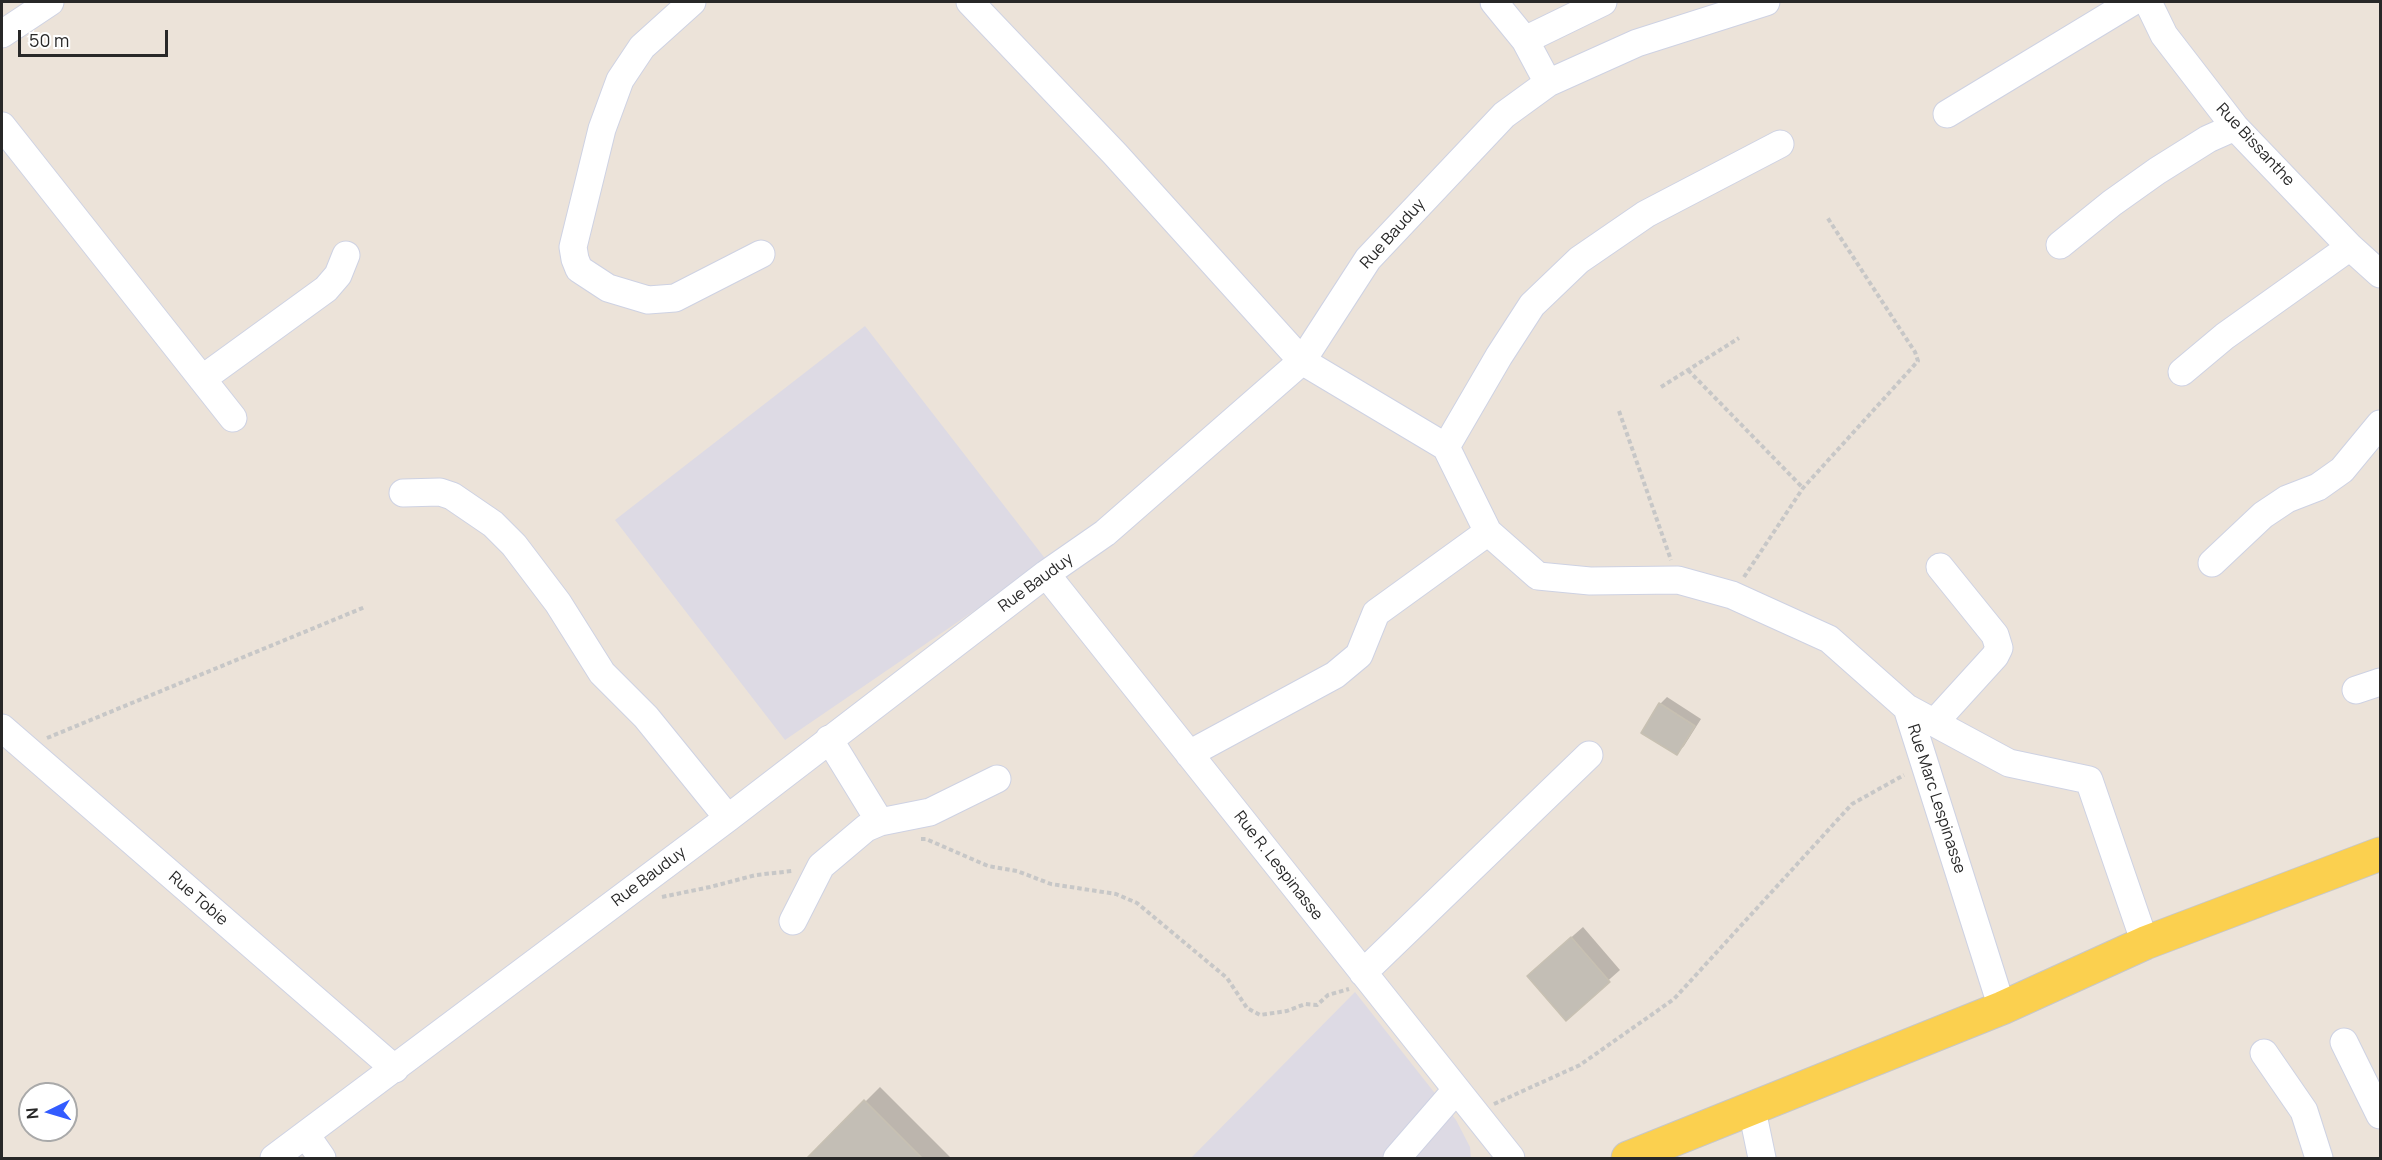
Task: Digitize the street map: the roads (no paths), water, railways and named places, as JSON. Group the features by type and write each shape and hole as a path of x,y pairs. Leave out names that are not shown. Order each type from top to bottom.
{"main road":[{"path":"1628,1158 2002,1008 2145,943 2380,854"}],"street":[{"path":"2,34 50,2"},
{"path":"692,2 642,47 620,80 602,129 573,247 574,259 579,269 608,288 648,300 675,298 761,254"},
{"path":"970,2 1115,154 1302,361 1446,447 1499,356 1532,305 1580,260 1646,214 1780,144"},
{"path":"1494,2 1525,40 1548,82"},
{"path":"1525,40 1603,2"},
{"name":"Rue Bauduy","path":"274,1158 728,818 1046,574 1106,533 1302,361 1368,259 1504,115 1548,82 1637,43 1766,2"},
{"path":"1947,114 2132,2"},
{"name":"Rue Bissanthe","path":"2148,2 2164,35 2235,127 2350,247 2380,274"},
{"path":"2,126 233,418"},
{"path":"2060,245 2112,203 2157,171 2208,140 2235,127"},
{"path":"2182,372 2225,336 2350,247"},
{"path":"202,379 326,289 338,276 346,255"},
{"path":"2212,563 2263,515 2288,499 2318,487 2342,470 2380,424"},
{"name":"Rue Marc Lespinasse","path":"1446,447 1488,532 1539,576 1590,580 1678,580 1732,595 1829,639 1907,708 2002,1008"},
{"path":"403,493 440,492 452,496 493,524 514,545 558,603 602,673 646,717 728,818"},
{"path":"1189,754 1335,675 1359,655 1376,613 1488,532"},
{"path":"1934,723 1995,656 1999,648 1995,635 1940,567"},
{"name":"Rue R. Lespinasse","path":"1046,574 1510,1158"},
{"path":"1907,708 2009,763 2089,780 2145,943"},
{"name":"Rue Tobie","path":"2,728 22,748 395,1069"},
{"path":"829,740 880,822"},
{"path":"1366,976 1589,755"},
{"path":"793,921 821,866 866,828 880,822 930,812 998,779"},
{"path":"2344,1042 2380,1115"},
{"path":"2264,1053 2304,1112 2319,1158"},
{"path":"1402,1157 1456,1090"},
{"path":"1752,1110 1762,1158"},
{"path":"306,1135 322,1158"}]}
